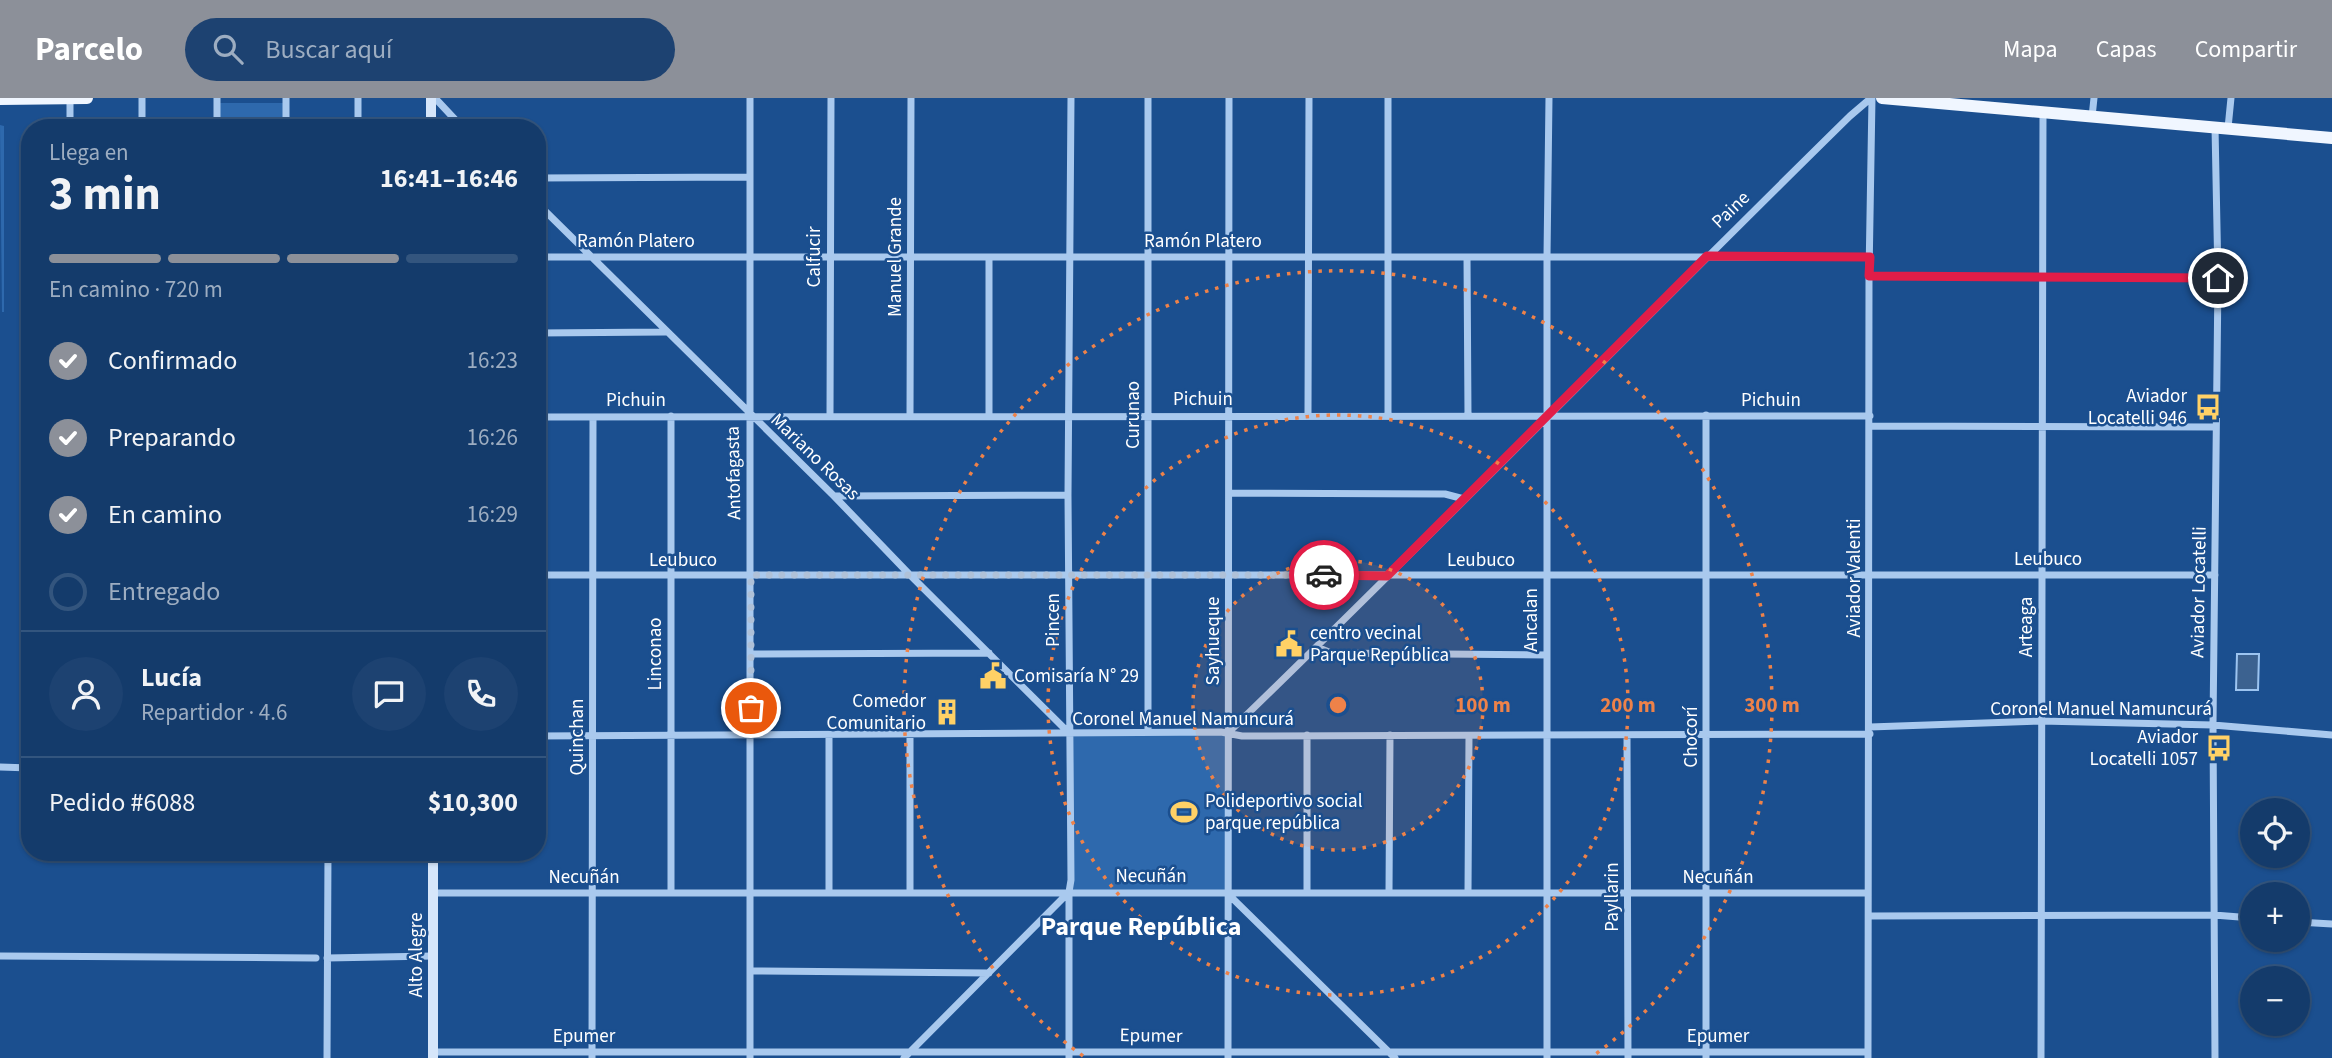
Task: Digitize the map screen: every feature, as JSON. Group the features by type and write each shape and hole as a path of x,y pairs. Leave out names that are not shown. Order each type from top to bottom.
{"main road":[{"path":"0,99 87,98"},
{"path":"432,119 433,98"},
{"path":"1882,98 1979,103 2043,113 2332,138"},
{"name":"Alto Alegre","path":"433,861 433,1055"}],"street":[{"path":"70,98 70,119"},
{"path":"142,98 142,119"},
{"path":"217,98 217,119"},
{"path":"286,98 286,119"},
{"path":"358,98 358,119"},
{"path":"433,98 454,119"},
{"name":"Antofagasta","path":"750,98 750,1055"},
{"name":"Calfucir","path":"830,416 831,98"},
{"name":"Manuel Grande","path":"910,416 911,98"},
{"name":"Pincen","path":"1069,1055 1071,880 1068,495 1071,98"},
{"name":"Curunao","path":"1148,98 1148,732"},
{"name":"Sayhueque","path":"1228,1056 1229,98"},
{"path":"1308,414 1309,98"},
{"path":"1388,98 1388,415"},
{"name":"Ancalan","path":"1547,1055 1549,98"},
{"name":"Paine","path":"1229,732 1317,648 1707,256 1850,116 1872,98"},
{"name":"Aviador Valenti","path":"1868,1055 1869,276 1872,98"},
{"path":"2092,117 2094,98"},
{"name":"Aviador Locatelli","path":"2215,1058 2213,725 2218,278 2221,128 2231,98"},
{"name":"Arteaga","path":"2041,1058 2043,113"},
{"path":"546,178 749,177"},
{"name":"Mariano Rosas","path":"546,213 834,496 1069,733"},
{"name":"Ramón Platero","path":"546,257 1870,257"},
{"path":"989,257 989,416"},
{"path":"1467,257 1468,416"},
{"path":"1869,276 2218,278"},
{"path":"546,333 665,332"},
{"name":"Pichuin","path":"546,417 1308,414 1870,416"},
{"name":"Chocorí","path":"1706,415 1706,1055"},
{"name":"Linconao","path":"671,416 671,892"},
{"name":"Quinchan","path":"592,1055 593,417"},
{"path":"1870,426 2216,427"},
{"path":"1229,493 1445,494 1464,499"},
{"path":"834,496 1068,495"},
{"name":"Leubuco","path":"546,575 2216,575"},
{"path":"1317,648 1331,653 1547,655"},
{"path":"751,654 989,653"},
{"name":"Coronel Manuel Namuncurá","path":"546,736 1148,732 1229,732 1242,736 1628,735 1870,730 2041,721 2213,725 2332,735"},
{"path":"829,735 829,892"},
{"path":"910,735 910,892"},
{"path":"1307,735 1307,893"},
{"path":"1389,892 1390,735"},
{"name":"Payllarin","path":"1628,735 1628,1055"},
{"path":"1468,893 1469,736"},
{"path":"0,767 21,768"},
{"path":"327,1058 328,861"},
{"path":"907,1055 1069,892"},
{"name":"Necuñán","path":"433,893 1868,893"},
{"path":"1227,893 1392,1055"},
{"path":"1869,916 2240,917"},
{"path":"2310,923 2332,924"},
{"path":"0,956 316,958"},
{"path":"327,958 433,956"},
{"path":"752,971 989,972"},
{"name":"Epumer","path":"433,1055 1868,1055"}],"shaded area":[{"path":"220,103 283,103 283,119 220,119"},
{"path":"0,125 4,126 4,312 2,312"},
{"path":"2237,654 2259,654 2258,690 2236,690"},
{"path":"1229,732 1227,893 1069,892 1069,733"}],"way so far":[{"path":"751,708 751,575 1324,575"}],"place":[{"name":"Aviador Locatelli 946","path":"2208,407"},
{"name":"centro vecinal Parque República","path":"1289,644"},
{"name":"Comisaría N° 29","path":"993,676"},
{"name":"Comedor Comunitario","path":"947,712"},
{"name":"Aviador Locatelli 1057","path":"2219,748"},
{"name":"Polideportivo social parque república","path":"1184,812"}],"district":[{"name":"Parque República","path":"1141,926"}],"route":[{"path":"1324,575 1387,576 1707,256 1870,257 1869,276 2218,278"}]}
